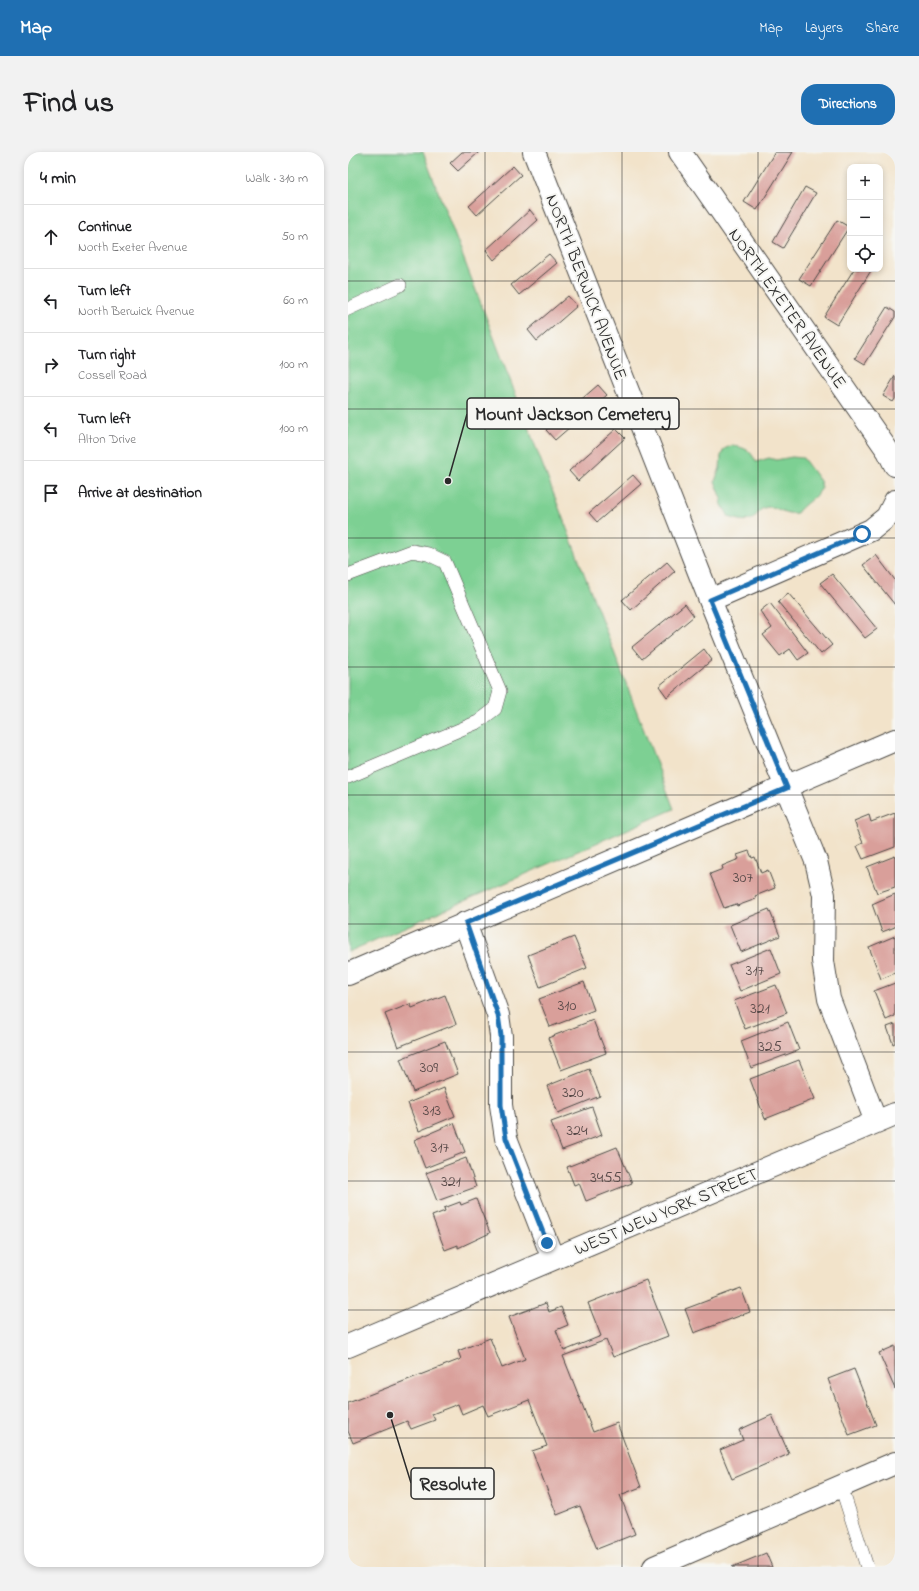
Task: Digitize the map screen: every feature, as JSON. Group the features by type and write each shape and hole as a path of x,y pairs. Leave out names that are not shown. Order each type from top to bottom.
{"street":[{"name":"NORTH BERWICK AVENUE","path":"534,152 710,600 787,788 821,879 824,901 823,961 828,999 886,1118"},
{"name":"NORTH EXETER AVENUE","path":"680,152 888,451 895,465"},
{"path":"710,600 871,530 887,517 895,501"},
{"path":"348,974 787,788 895,740"},
{"path":"466,923 498,1015 501,1036 501,1105 506,1138 553,1259"},
{"name":"WEST NEW YORK STREET","path":"348,1346 886,1118"},
{"path":"654,1567 681,1562 841,1486 895,1463"}],"lane":[{"path":"348,308 400,285"},
{"path":"348,575 412,551 428,554 445,562 500,691 495,709 478,722 348,777"},
{"path":"841,1486 867,1567"}],"green space":[{"path":"348,152 423,152 674,809 348,952"},
{"path":"733,445 747,450 752,454 756,462 769,458 776,460 792,457 803,458 820,481 822,488 797,513 789,513 770,507 760,510 752,519 740,520 729,517 721,503 722,499 715,481 720,468 721,456 724,449"}],"building":[{"path":"462,152 479,152 458,171 450,163"},
{"path":"775,152 793,152 757,210 744,202"},
{"path":"513,166 521,175 477,215 469,206"},
{"path":"805,187 816,193 783,248 773,242"},
{"path":"530,210 538,220 494,260 486,250"},
{"path":"837,220 847,226 847,230 811,286 799,279"},
{"path":"549,254 557,263 519,295 511,285"},
{"path":"852,272 870,272 837,325 824,317"},
{"path":"568,296 577,306 537,341 528,330"},
{"path":"887,307 895,312 895,317 865,364 855,358"},
{"path":"895,376 895,399 893,402 883,396"},
{"path":"598,385 607,395 555,440 546,430"},
{"path":"616,429 625,438 578,481 569,471"},
{"path":"633,475 641,484 597,522 589,513"},
{"path":"876,555 895,580 895,605 863,565"},
{"path":"667,562 675,571 631,610 622,600"},
{"path":"832,574 877,629 865,638 820,583"},
{"path":"788,593 832,645 821,654 778,602"},
{"path":"770,603 808,653 798,660 790,649 780,656 763,635 772,628 760,611"},
{"path":"685,604 694,616 642,659 632,647"},
{"path":"704,649 712,660 667,697 659,686"},
{"path":"895,813 895,847 863,859 857,846 863,843 854,821 869,815 871,822"},
{"path":"749,851 752,858 755,857 761,873 768,870 775,888 755,896 756,899 737,906 736,904 724,908 710,874 723,869 722,866 739,859 737,855"},
{"path":"895,856 895,887 877,893 867,867"},
{"path":"895,894 895,927 882,932 872,904"},
{"path":"769,909 780,936 741,952 730,925"},
{"path":"895,936 895,973 881,979 869,947"},
{"path":"574,937 587,968 540,987 528,955"},
{"path":"771,948 781,974 740,991 729,965"},
{"path":"584,982 594,1010 550,1027 539,999"},
{"path":"895,983 895,1016 886,1020 874,991"},
{"path":"776,985 787,1013 745,1029 734,1001"},
{"path":"445,995 456,1024 398,1047 385,1014 410,1004 412,1008"},
{"path":"593,1020 606,1053 561,1070 548,1038"},
{"path":"788,1022 799,1050 751,1068 741,1041"},
{"path":"895,1024 895,1043 893,1044 887,1027"},
{"path":"445,1041 458,1074 413,1092 400,1059"},
{"path":"799,1060 815,1099 765,1119 750,1079"},
{"path":"589,1069 600,1096 558,1113 547,1086"},
{"path":"444,1088 455,1116 419,1131 408,1103"},
{"path":"592,1107 602,1135 562,1150 551,1122"},
{"path":"454,1123 465,1152 425,1168 414,1140"},
{"path":"617,1147 632,1183 586,1201 579,1183 574,1185 567,1167"},
{"path":"466,1158 476,1187 437,1201 426,1173"},
{"path":"476,1199 490,1233 458,1248 458,1245 445,1250 432,1216 445,1211 444,1208 460,1202 461,1205"},
{"path":"646,1280 668,1336 613,1357 606,1340 563,1356 593,1432 617,1423 641,1487 620,1495 635,1534 597,1549 580,1506 557,1515 532,1451 547,1446 529,1400 488,1416 483,1405 462,1414 458,1404 432,1414 435,1420 411,1429 407,1421 353,1443 348,1431 348,1403 461,1359 458,1351 490,1338 502,1368 525,1359 509,1317 546,1303 549,1312 561,1307 568,1325 556,1330 564,1351 601,1336 588,1303"},
{"path":"741,1288 750,1312 694,1333 685,1309"},
{"path":"895,1346 895,1389 879,1353"},
{"path":"854,1369 876,1425 849,1435 828,1379"},
{"path":"772,1415 789,1454 732,1479 720,1450 743,1440 739,1430"},
{"path":"766,1553 772,1567 732,1567"}],"place":[{"name":"Mount Jackson Cemetery","path":"448,481"},
{"name":"Resolute","path":"390,1415"}],"route":[{"path":"547,1243 506,1138 501,1105 501,1036 498,1015 466,923 787,788 710,600 862,534"}]}
